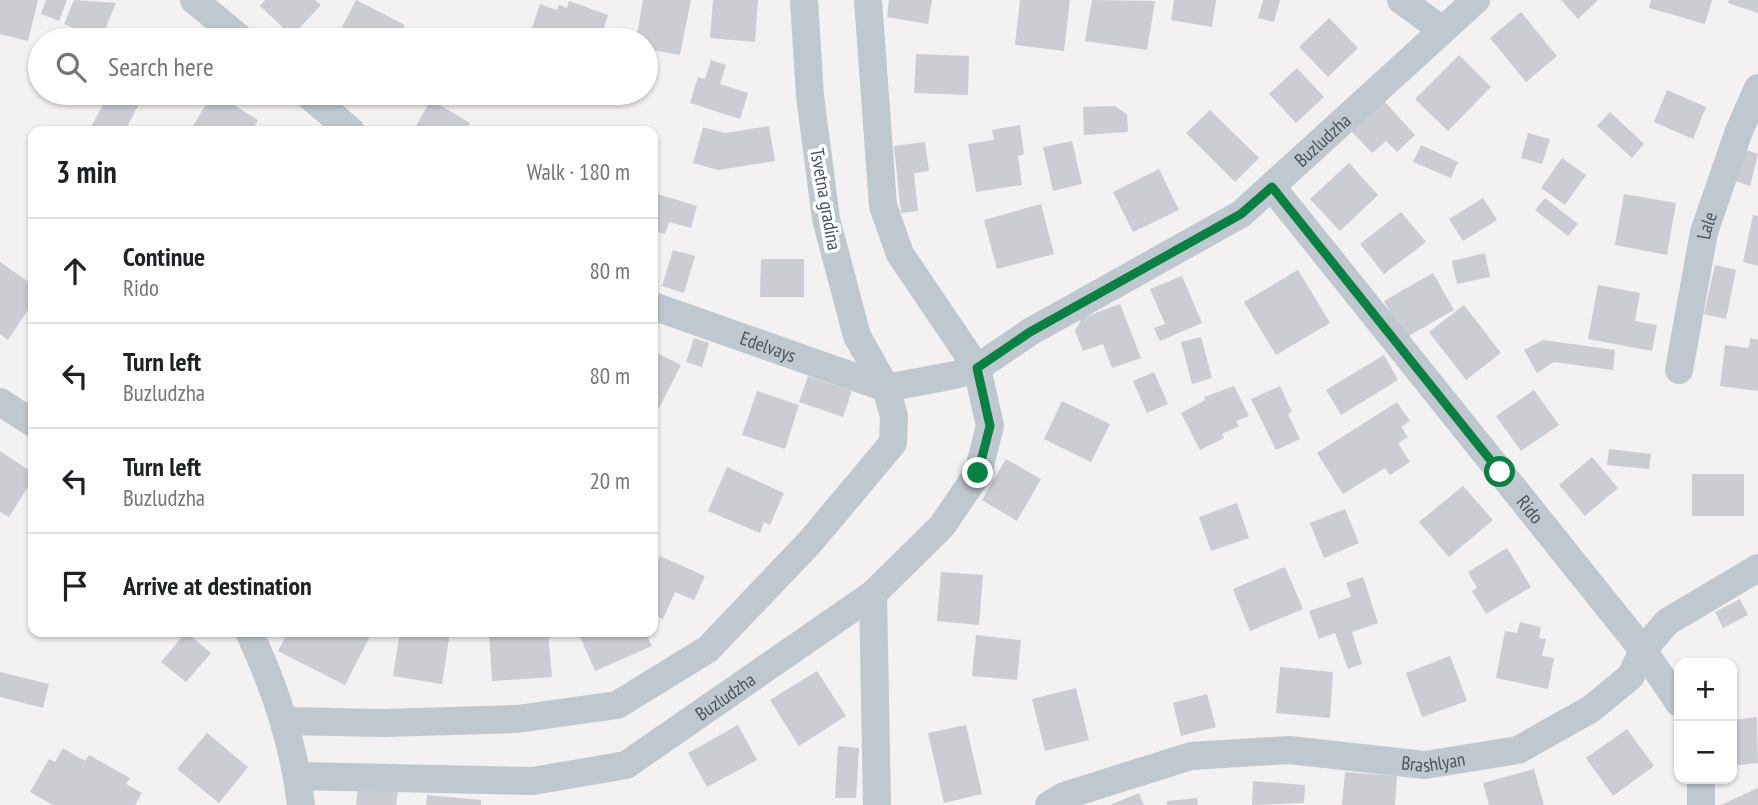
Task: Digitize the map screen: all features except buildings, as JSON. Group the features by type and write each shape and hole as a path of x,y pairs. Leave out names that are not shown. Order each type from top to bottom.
{"street":[{"path":"194,0 228,28"},
{"name":"Tsvetna gradina","path":"804,0 810,96 826,219 858,336 886,388"},
{"name":"Buzludzha","path":"298,776 533,781 626,765 873,594 942,526 978,473 990,426 977,368 900,254 883,206 867,0"},
{"path":"1401,0 1442,30"},
{"name":"Buzludzha","path":"886,388 955,376 977,368 1030,332 1241,214 1476,0"},
{"name":"Lale","path":"1679,370 1704,232 1758,88"},
{"path":"320,105 345,126"},
{"name":"Rido","path":"1272,187 1643,650 1674,696"},
{"name":"Edelvays","path":"658,308 886,388"},
{"path":"284,721 384,723 517,719 617,705 708,649 826,522 893,443 894,416 886,388"},
{"path":"0,402 28,420"},
{"name":"Brashlyan","path":"1049,805 1065,796 1191,757 1289,750 1425,765 1518,750 1591,709 1632,676 1643,650 1667,622 1758,568"},
{"path":"873,594 877,805"},
{"path":"250,637 269,675 284,721 298,776 301,805"},
{"path":"1701,784 1701,805"}],"route":[{"path":"978,473 990,426 977,368 1030,332 1117,286 1241,214 1272,187 1500,472"}]}
